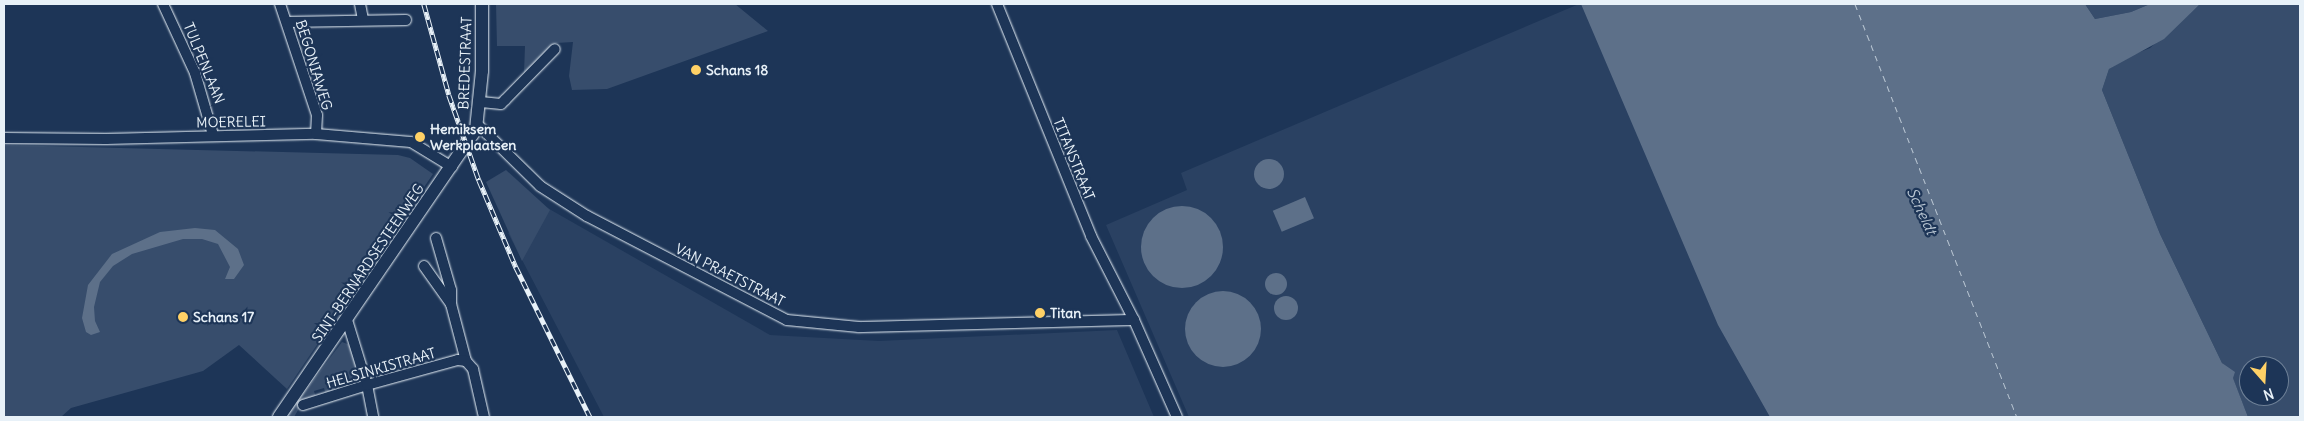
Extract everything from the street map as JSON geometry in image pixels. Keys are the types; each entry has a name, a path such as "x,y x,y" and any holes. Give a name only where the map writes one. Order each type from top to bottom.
{"main road":[{"name":"BREDESTRAAT","path":"477,124 480,102 482,4"},
{"name":"SINT-BERNARDSESTEENWEG","path":"280,417 452,167 477,124"}],"street":[{"name":"TULPENLAAN","path":"162,4 195,74 213,135"},
{"name":"BEGONIAWEG","path":"280,4 317,115 316,134"},
{"path":"360,4 363,20"},
{"name":"TITANSTRAAT","path":"997,4 1091,236 1134,320 1177,417"},
{"path":"287,22 406,20"},
{"path":"480,102 501,104 555,49"},
{"name":"VAN PRAETSTRAAT","path":"477,124 540,186 587,216 787,320 859,327 1134,320"},
{"name":"MOERELEI","path":"4,138 106,139 316,134 411,142 452,167"},
{"path":"436,238 451,290 451,304 466,361 473,369 484,417"},
{"path":"424,266 451,304"},
{"path":"347,320 367,385 373,417"},
{"name":"HELSINKISTRAAT","path":"303,405 458,360 466,361"}],"shaded area":[{"path":"496,4 735,4 768,31 607,89 572,90 569,76 573,42 556,43 524,73 525,46 497,46"},
{"path":"1579,4 1593,4 1791,417 1189,417 1106,225 1187,190 1181,173"},
{"path":"2085,4 2150,4 2131,12 2095,19"},
{"path":"2200,4 2300,4 2300,417 2248,417 2244,406 2289,406 2289,356 2239,356 2239,394 2230,371 2222,363 2160,234 2102,90 2109,69 2125,58 2150,48"},
{"path":"4,145 398,155 410,158 433,174 287,389 239,345 203,371 71,408 61,417 4,417"},
{"path":"506,170 550,210 522,261 486,182"},
{"path":"544,206 770,335 879,341 1117,330 1154,417 604,417 508,233"},
{"path":"342,342 350,345 360,378 347,390 344,383 332,386 334,393 326,395 324,388 314,391 316,398 301,405 294,417 286,417"}],"water":[{"name":"Scheldt","path":"1581,4 2085,4 2095,19 2131,12 2150,4 2200,4 2164,39 2109,69 2102,90 2160,234 2222,363 2235,372 2233,378 2239,394 2239,406 2244,406 2248,417 1770,417 1718,325"},
{"path":"1269,159 1279,164 1284,174 1279,184 1269,189 1259,184 1254,174 1259,164"},
{"path":"1305,197 1314,218 1282,232 1273,211"},
{"path":"1182,206 1198,209 1211,218 1220,231 1223,247 1220,263 1211,276 1198,285 1182,288 1166,285 1153,276 1144,263 1141,247 1144,231 1153,218 1166,209"},
{"path":"195,228 215,230 238,249 244,265 234,279 225,279 230,267 218,244 202,239 183,239 132,254 113,266 100,282 94,307 95,321 100,332 91,335 86,332 82,318 88,285 112,254 160,232"},
{"path":"1272,273 1280,273 1287,280 1287,288 1280,295 1272,295 1265,288 1265,280"},
{"path":"1223,291 1237,294 1250,302 1258,315 1261,329 1258,343 1250,356 1237,364 1223,367 1209,364 1196,356 1188,343 1185,329 1188,315 1196,302 1209,294"},
{"path":"1286,296 1294,300 1298,308 1294,316 1286,320 1278,316 1274,308 1278,300"}],"ferry route":[{"path":"1855,4 2017,417"}],"railway":[{"path":"424,4 449,95 479,180 516,267 590,417"}],"place":[{"name":"Schans 18","path":"696,70"},
{"name":"Hemiksem Werkplaatsen","path":"420,137"},
{"name":"Titan","path":"1040,313"},
{"name":"Schans 17","path":"183,317"}]}
